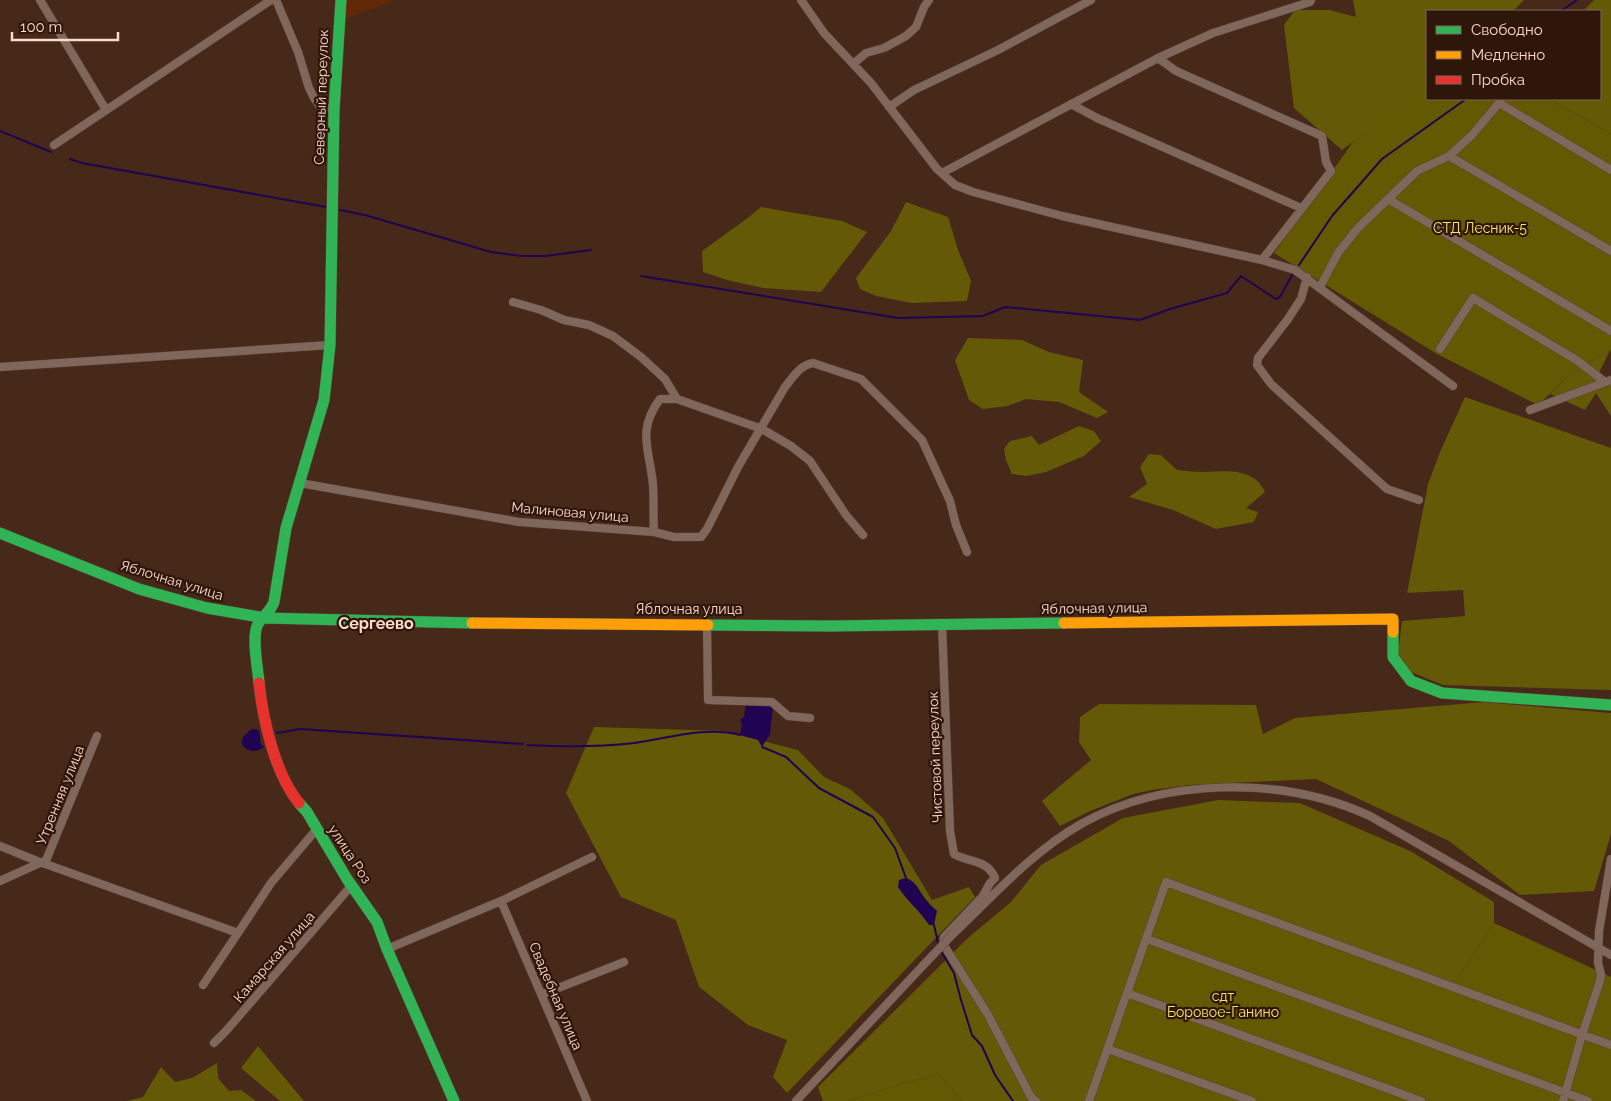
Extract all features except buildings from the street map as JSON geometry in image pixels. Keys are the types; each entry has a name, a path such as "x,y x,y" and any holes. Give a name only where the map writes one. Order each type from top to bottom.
{"street":[{"path":"40,0 106,110"},
{"path":"54,145 271,0"},
{"path":"276,0 298,52 314,98 319,105 334,110"},
{"name":"Северный переулок","path":"330,345 334,110 341,0"},
{"path":"801,0 824,33 871,83 937,168 955,185 1062,216 1288,267 1307,277 1454,386"},
{"path":"853,64 866,53 884,48 906,36 916,27 929,0"},
{"path":"889,107 914,90 998,50 1091,0"},
{"path":"942,172 1158,58 1213,33 1310,2 1311,0"},
{"path":"1158,58 1176,71 1322,136 1326,162 1331,171 1262,260"},
{"path":"1320,287 1338,253 1356,229 1417,171 1449,156 1472,135 1499,103 1611,170"},
{"path":"1071,104 1097,118 1301,208"},
{"path":"1449,156 1611,251"},
{"path":"1388,199 1611,331"},
{"path":"1307,277 1301,299 1288,320 1258,358 1257,365 1271,384 1387,489 1419,500"},
{"path":"1440,349 1473,298 1608,381"},
{"path":"513,302 541,310 564,320 589,325 613,336 641,357 665,379 677,399"},
{"path":"0,367 330,345"},
{"name":"улица Роз","path":"330,345 324,400 286,528 274,602 272,608 258,625 256,634 256,653 262,708 280,771 292,794 307,812 351,886 377,922 454,1101"},
{"path":"762,429 785,387 806,364 813,363 860,379 922,440 950,501 956,524 967,552"},
{"path":"1530,410 1608,381"},
{"path":"654,532 653,484 645,439 652,410 660,399 677,399 762,429 791,446 810,462 846,515 863,535"},
{"name":"Малиновая улица","path":"300,484 519,522 654,532 674,537 700,537 707,529 738,467 762,429"},
{"name":"Яблочная улица","path":"0,533 140,589 207,608 265,618 532,624 831,626 1393,619 1393,657 1411,681 1442,692 1611,705"},
{"path":"707,624 708,700 772,702 788,716 810,718"},
{"name":"Чистовой переулок","path":"942,624 952,846 954,854 960,858 986,866 992,871 994,878 983,896 944,937 943,944 987,1013 1031,1096 1036,1101"},
{"name":"Утренняя улица","path":"44,863 98,736"},
{"path":"796,1101 954,933 1032,858 1069,832 1094,818 1125,804 1160,795 1216,788 1250,788 1297,793 1327,800 1356,810 1387,825 1611,955"},
{"path":"203,985 271,883 316,830"},
{"path":"0,846 238,934"},
{"path":"387,949 501,900 592,857"},
{"path":"1564,1097 1600,982 1599,948 1601,917 1611,859"},
{"path":"0,881 44,863"},
{"path":"1090,1101 1166,882 1611,1045"},
{"name":"Камарская улица","path":"214,1043 351,886"},
{"name":"Свадебная улица","path":"501,900 587,1101"},
{"path":"1147,939 1564,1097 1588,1101"},
{"path":"542,994 624,962"},
{"path":"1126,993 1421,1101"},
{"path":"1108,1049 1252,1101"}],"shaded area":[{"path":"346,0 395,0 344,19"},
{"path":"1353,0 1524,0 1514,10 1426,10 1426,89 1342,150 1294,108 1284,25 1295,10 1330,10 1356,17"},
{"path":"1594,0 1611,0 1611,134 1552,100 1601,100 1601,10 1584,10"},
{"path":"906,202 948,217 958,250 971,281 967,301 912,303 876,296 860,289 856,278 891,231"},
{"path":"761,207 842,221 867,232 821,292 763,288 727,280 703,272 702,251"},
{"path":"968,338 1022,340 1049,352 1083,360 1079,392 1108,412 1097,418 1059,402 1026,399 1008,406 983,409 969,400 955,360"},
{"path":"1610,350 1598,375 1611,379 1611,416 1596,393 1585,410 1550,394 1573,372"},
{"path":"1465,397 1611,448 1611,690 1443,685 1411,672 1398,654 1402,621 1465,616 1463,590 1407,593 1428,484"},
{"path":"1079,426 1094,431 1101,441 1084,456 1046,472 1027,476 1012,474 1004,449 1010,441 1032,436 1039,445"},
{"path":"1149,454 1161,455 1177,470 1240,473 1254,479 1265,492 1246,508 1258,512 1254,522 1216,529 1173,510 1129,497 1147,484 1140,467"},
{"path":"1483,702 1611,713 1611,834 1594,891 1520,895 1449,841 1316,779 1190,785 1152,790 1133,794 1090,811 1060,826 1042,801 1091,760 1079,742 1080,717 1099,704 1256,705 1263,734 1295,718"},
{"path":"746,704 773,706 770,734 762,747 758,740 740,735 742,724 740,720 744,717"},
{"path":"594,727 725,731 798,750 824,777 850,789 883,818 932,900 969,887 975,897 787,1093 773,1077 787,1040 748,1025 699,987 676,920 621,897 566,793"},
{"path":"252,729 259,731 261,744 264,747 256,751 242,745 243,737"},
{"path":"1218,800 1300,803 1410,851 1494,902 1494,923 1450,989 1167,879 1086,1101 963,1101 938,1073 847,1101 823,1101 818,1087 969,937 1011,902 1041,865 1123,818"},
{"path":"906,878 913,882 925,899 937,911 934,925 929,925 898,887 899,880"},
{"path":"258,1046 304,1101 280,1101 241,1068"},
{"path":"217,1063 218,1078 229,1091 241,1090 256,1101 127,1101 143,1097 161,1067 175,1082 192,1078"}],"green space":[{"name":"СТД Лесник-5","path":"1426,87 1426,100 1552,100 1611,134 1611,350 1573,372 1538,405 1437,354 1274,253 1353,142"},
{"name":"сдт Боровое-Ганино","path":"1166,879 1450,989 1494,923 1611,977 1611,1101 1086,1101"},
{"path":"938,1073 963,1101 847,1101"}],"waterway":[{"path":"1562,10 1577,0"},
{"path":"1299,265 1332,216 1382,159 1465,100"},
{"path":"0,131 51,152"},
{"path":"70,159 82,163 326,207"},
{"path":"340,210 365,215 491,252 521,256 545,256 591,250"},
{"path":"641,276 898,318 983,316 1005,307 1140,320 1170,309 1227,293 1241,276 1276,299 1280,297 1292,275"},
{"path":"277,733 300,729 523,744"},
{"path":"527,745 581,746 621,744 701,732 740,735"},
{"path":"762,747 786,757 819,788 873,817 895,848 906,878"},
{"path":"934,925 939,947"},
{"path":"941,951 954,973 972,1035 982,1046 995,1075 1013,1101"}],"traffic: fast":[{"path":"259,683 255,644 256,629 274,602 286,528 324,400 330,345 334,110 341,0"},
{"path":"0,533 139,589 207,608 265,618 472,623"},
{"path":"708,625 831,626 1064,623"},
{"path":"1393,632 1393,657 1411,681 1442,693 1611,705"},
{"path":"299,803 307,812 347,879 377,922 454,1101"}],"traffic: slow":[{"path":"1064,623 1393,619 1393,632"},
{"path":"472,623 708,625"}],"traffic: jam":[{"path":"259,683 267,730 277,762 283,777 299,803"}],"district":[{"name":"Сергеево","path":"376,623"}]}
